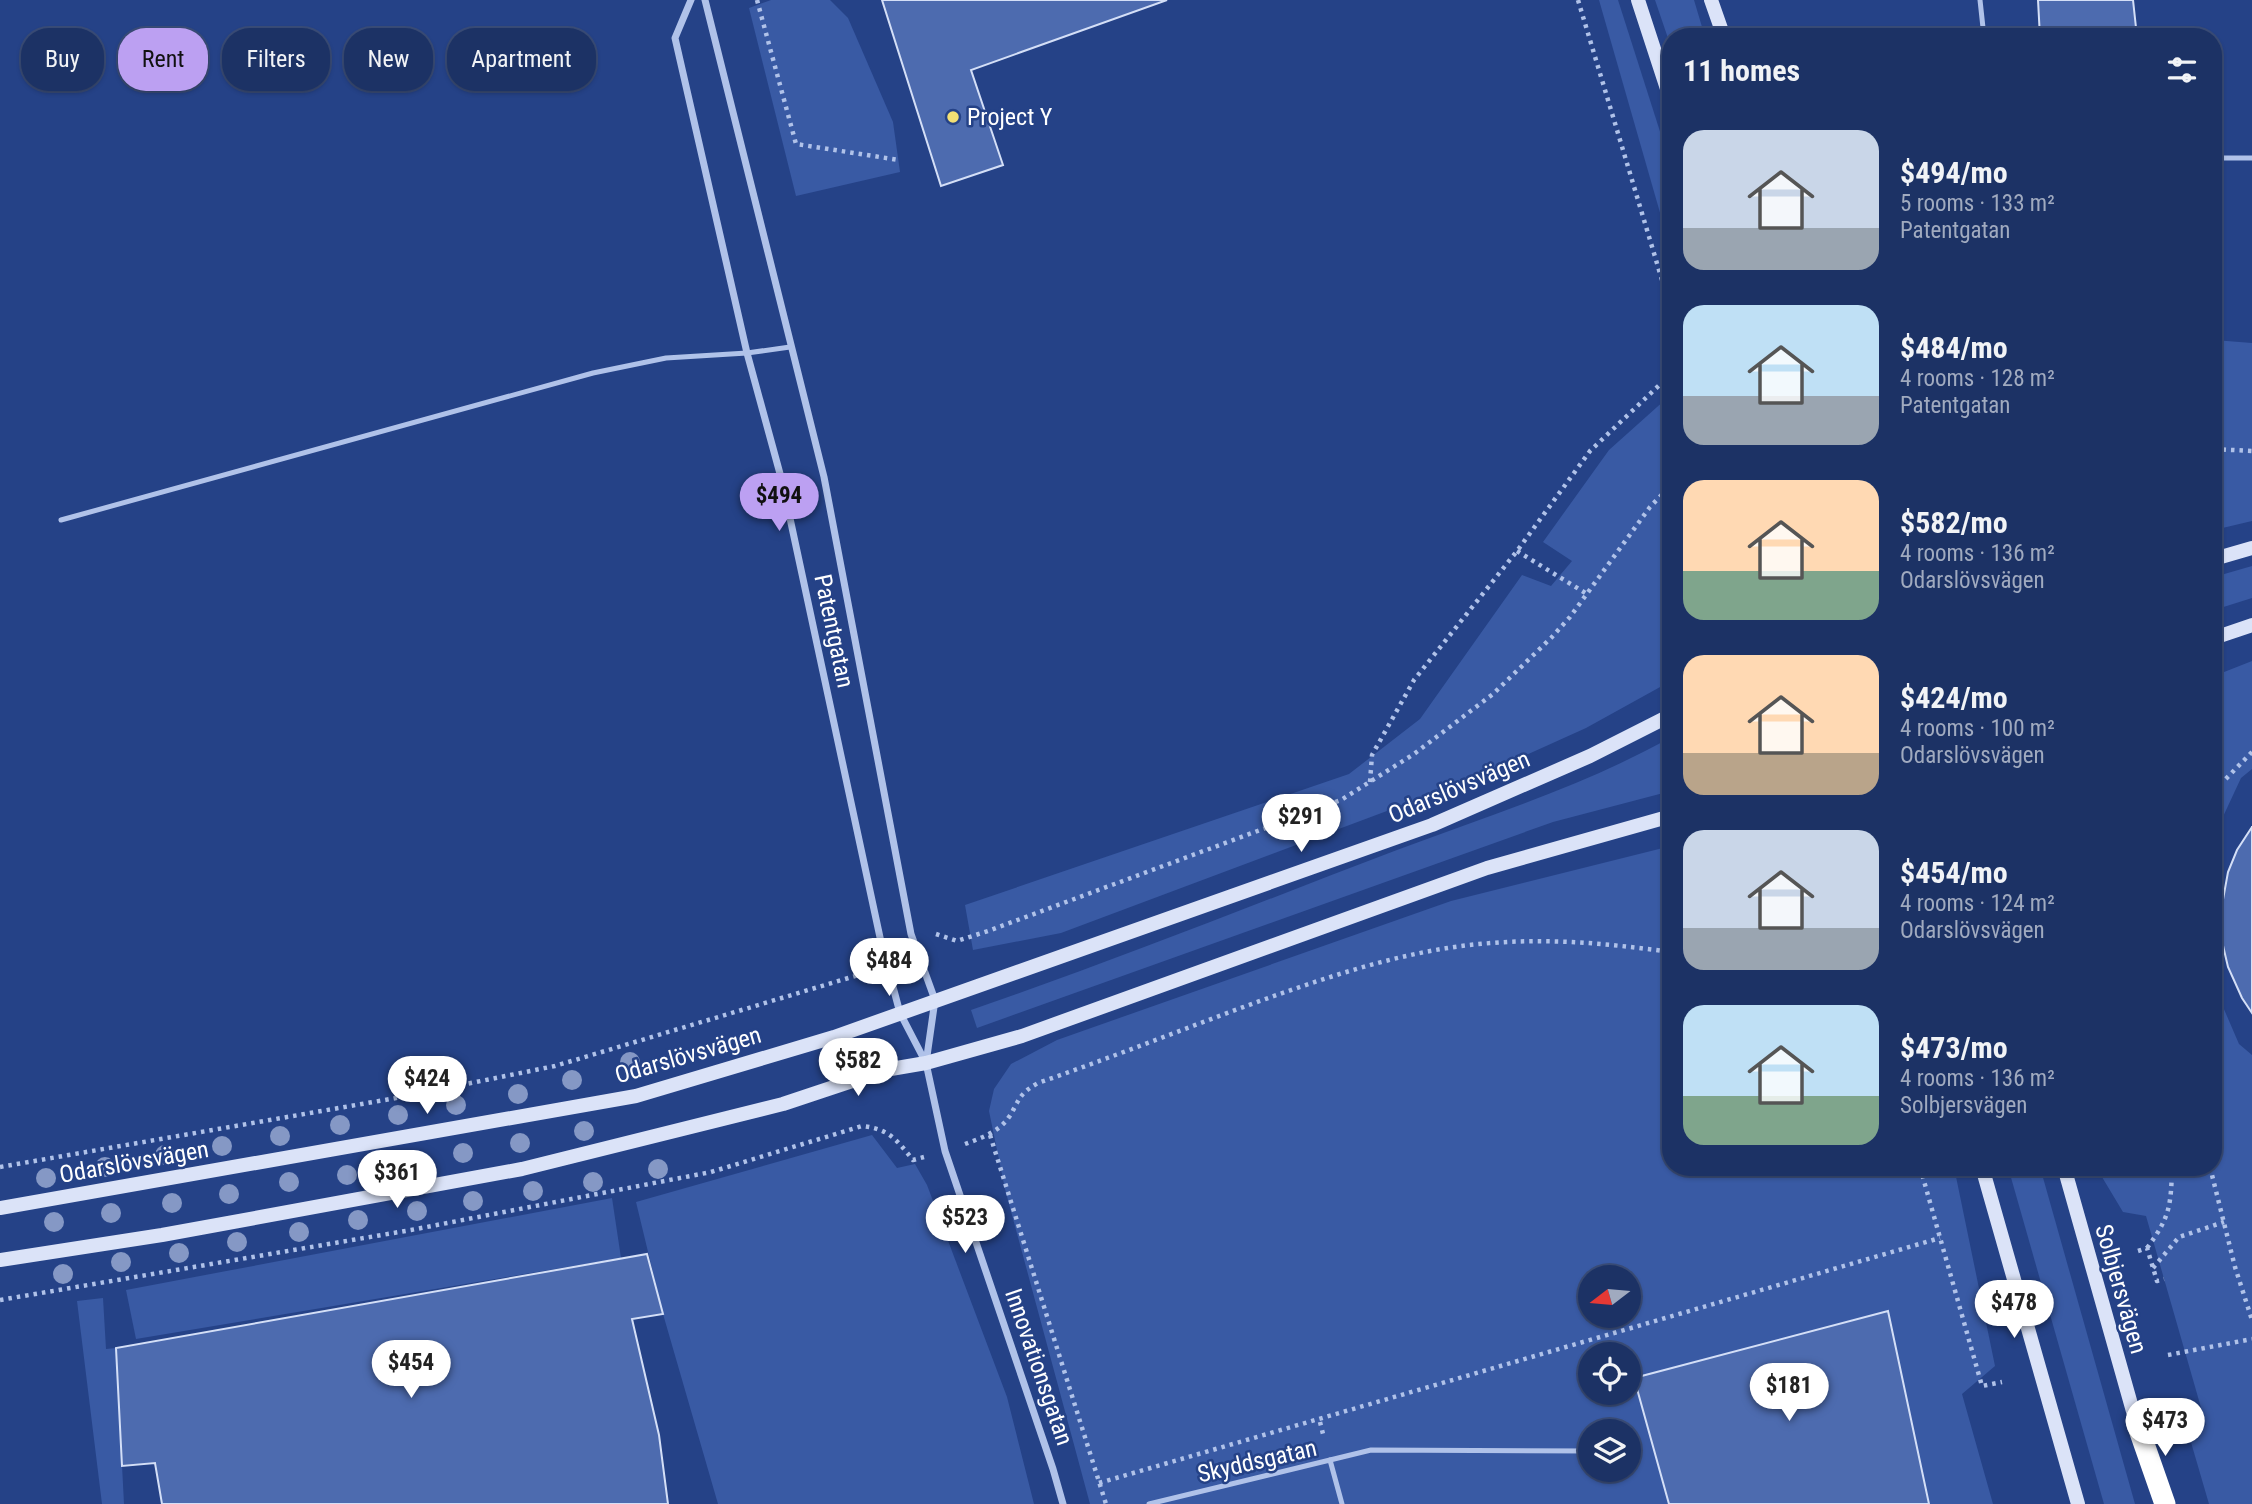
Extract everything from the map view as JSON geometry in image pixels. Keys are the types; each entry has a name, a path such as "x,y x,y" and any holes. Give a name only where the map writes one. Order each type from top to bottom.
{"highway":[{"path":"2136,1422 2163,1504"}],"main road":[{"path":"1638,0 1662,73"},
{"path":"1712,0 1721,28"},
{"path":"2222,557 2252,548"},
{"path":"2222,635 2252,625"},
{"name":"Odarslövsvägen","path":"0,1208 636,1096 834,1037 1432,825 1590,756 1662,720"},
{"path":"0,1260 162,1235 522,1170 783,1104 885,1070 926,1063 1022,1036 1487,868 1662,819"},
{"path":"1985,1176 2078,1504"},
{"name":"Solbjersvägen","path":"2067,1176 2136,1422"}],"street":[{"name":"Patentgatan","path":"691,0 675,38 747,353 782,481 881,942 900,1013 926,1063"},
{"name":"Patentgatan","path":"705,0 824,477 911,934 935,1000"},
{"name":"Innovationsgatan","path":"935,1000 926,1063 945,1151 1063,1504"}],"lane":[{"path":"1980,0 1983,28"},
{"path":"2222,158 2252,158"},
{"path":"61,520 593,373 666,358 747,353 790,346"},
{"path":"1330,1460 1371,1450 1578,1451"},
{"name":"Skyddsgatan","path":"1149,1504 1330,1460 1342,1504"}],"path":[{"path":"757,0 796,144 899,160"},
{"path":"1578,0 1662,280"},
{"path":"1370,782 1373,755 1414,680 1517,551 1590,451 1662,383"},
{"path":"2222,449 2252,451"},
{"path":"911,934 929,931 957,941 1341,800 1414,754 1493,694 1551,638 1587,594 1636,525 1662,495"},
{"path":"1517,551 1587,594"},
{"path":"2222,783 2252,752"},
{"path":"0,1167 402,1097 555,1066 855,976 869,947 881,942"},
{"path":"0,1300 411,1230 710,1172 862,1126 881,1128 902,1146 913,1160 990,1135 1008,1118 1015,1102 1025,1090 1038,1083 1205,1021 1375,963 1490,943 1578,942 1662,951"},
{"path":"990,1135 1106,1504"},
{"path":"1923,1176 1982,1386 2002,1382"},
{"path":"2138,1251 2147,1248 2164,1226 2169,1212 2171,1176"},
{"path":"2212,1176 2252,1320"},
{"path":"2153,1268 2179,1237 2224,1222"},
{"path":"1099,1483 1940,1238"},
{"path":"2147,1248 2157,1281 2164,1279"},
{"path":"2168,1355 2252,1339"}],"shaded area":[{"path":"771,0 830,0 848,18 893,122 900,172 796,196 749,8"},
{"path":"1599,0 1618,0 1662,138 1662,220"},
{"path":"1655,0 1694,0 1702,28 1665,28"},
{"path":"2222,341 2252,343 2252,521 2222,528"},
{"path":"1662,403 1662,686 1586,728 1475,778 1061,933 973,950 965,905 1349,774 1420,719 1522,575 1551,586 1572,561 1543,542 1609,450"},
{"path":"2252,566 2252,598 2222,607 2222,575"},
{"path":"2252,661 2252,769 2241,778 2222,819 2222,673"},
{"path":"1662,742 1662,793 1553,822 977,1028 971,1010 1536,799"},
{"path":"1662,848 1662,1176 1956,1176 1995,1366 1962,1394 1993,1504 1090,1504 1005,1189 989,1111 994,1089 1011,1064 1057,1040 1451,901"},
{"path":"2222,1005 2239,1044 2252,1055 2252,1504 2209,1504 2188,1432 2206,1425 2146,1216 2123,1212 2101,1176 2222,1176"},
{"path":"872,1135 897,1168 915,1164 927,1185 1007,1397 1034,1504 718,1504 663,1314 636,1202"},
{"path":"2011,1176 2043,1176 2135,1504 2104,1504"},
{"path":"612,1198 621,1258 136,1339 126,1290"},
{"path":"103,1298 106,1349 116,1348 124,1504 102,1504 77,1301"}],"building":[{"name":"Project Y","path":"882,0 1167,0 971,70 1003,165 941,186"},
{"path":"2038,0 2133,0 2136,28 2040,28"},
{"path":"2252,827 2252,1013 2228,967 2222,941 2222,905 2228,872 2237,850"},
{"path":"647,1254 663,1314 632,1319 659,1435 668,1504 162,1504 155,1463 122,1466 116,1348"},
{"path":"1888,1311 1929,1504 1669,1504 1641,1403 1641,1376"}],"place":[{"name":"Project Y","path":"953,117"}]}
